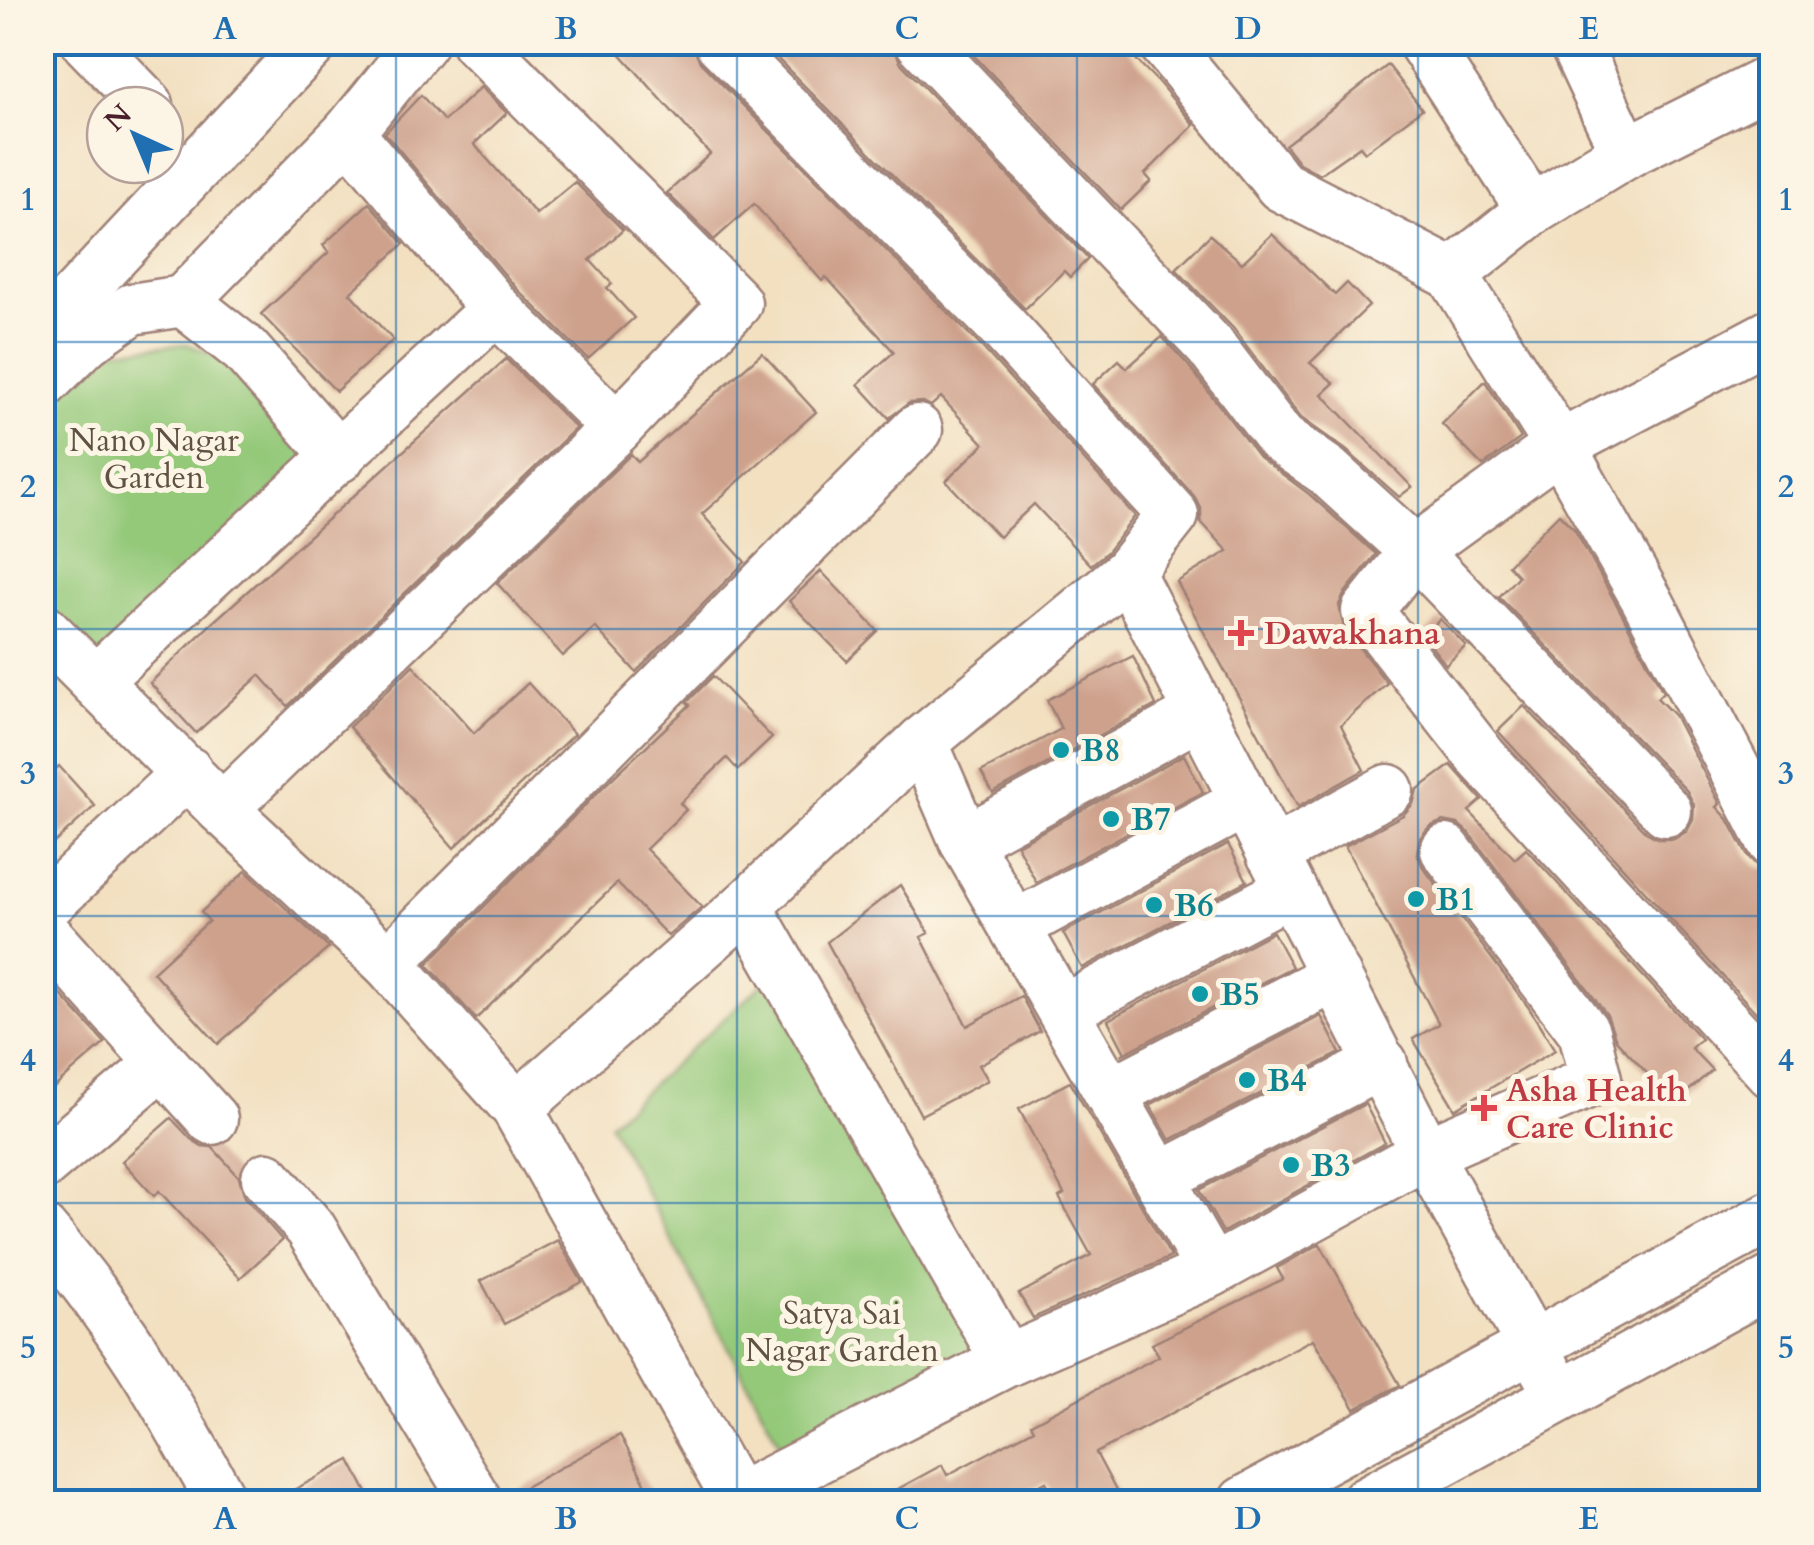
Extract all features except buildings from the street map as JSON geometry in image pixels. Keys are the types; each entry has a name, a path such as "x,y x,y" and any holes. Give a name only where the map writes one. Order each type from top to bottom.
{"street":[{"path":"87,42 129,85"},
{"path":"42,384 62,318 313,42"},
{"path":"62,318 183,301 348,133 422,42"},
{"path":"222,809 617,428 736,303 477,42"},
{"path":"518,1108 746,906 922,742 1128,572 1174,515 1001,324 720,42"},
{"path":"921,42 1210,346 1280,438 1327,471 1415,551 1666,811"},
{"path":"1164,42 1282,186 1452,274 1560,446 1647,600 1772,841"},
{"path":"1423,42 1532,210"},
{"path":"1574,42 1626,153"},
{"path":"1452,274 1532,210 1626,153 1772,80"},
{"path":"348,133 496,308 617,428"},
{"path":"185,143 202,161"},
{"path":"183,301 245,350 339,457"},
{"path":"95,681 496,308"},
{"path":"1772,334 1560,446 1415,551 1367,611 1483,760 1772,1073"},
{"path":"388,963 916,430"},
{"path":"1128,572 1426,1152 1560,1396"},
{"path":"42,628 222,809 388,963 518,1108 735,1501 1007,1361 1212,1271 1426,1152 1596,1079 1584,1032 1446,850"},
{"path":"965,840 1199,714"},
{"path":"922,742 965,840 1212,1271"},
{"path":"42,909 188,772"},
{"path":"1064,1010 1282,872 1388,790"},
{"path":"1015,926 1245,802"},
{"path":"746,906 1007,1361"},
{"path":"42,930 212,1119"},
{"path":"1111,1092 1336,976"},
{"path":"1160,1178 1382,1063"},
{"path":"42,1165 161,1064"},
{"path":"267,1178 310,1229 477,1502"},
{"path":"1244,1502 1772,1216"},
{"path":"42,1230 89,1284 158,1385 222,1502"},
{"path":"1366,1502 1560,1396 1766,1296 1727,1239"}],"green space":[{"name":"Nano Nagar Garden","path":"187,344 220,357 314,462 96,667 43,613 42,405 103,351"},
{"name":"Satya Sai Nagar Garden","path":"768,979 994,1381 801,1484 609,1123"}],"place":[{"name":"Dawakhana","path":"1241,633"},
{"name":"B8","path":"1061,750"},
{"name":"B7","path":"1111,819"},
{"name":"B1","path":"1416,899"},
{"name":"B6","path":"1154,905"},
{"name":"B5","path":"1200,994"},
{"name":"B4","path":"1247,1080"},
{"name":"Asha Health Care Clinic","path":"1484,1108"},
{"name":"B3","path":"1291,1165"}]}
